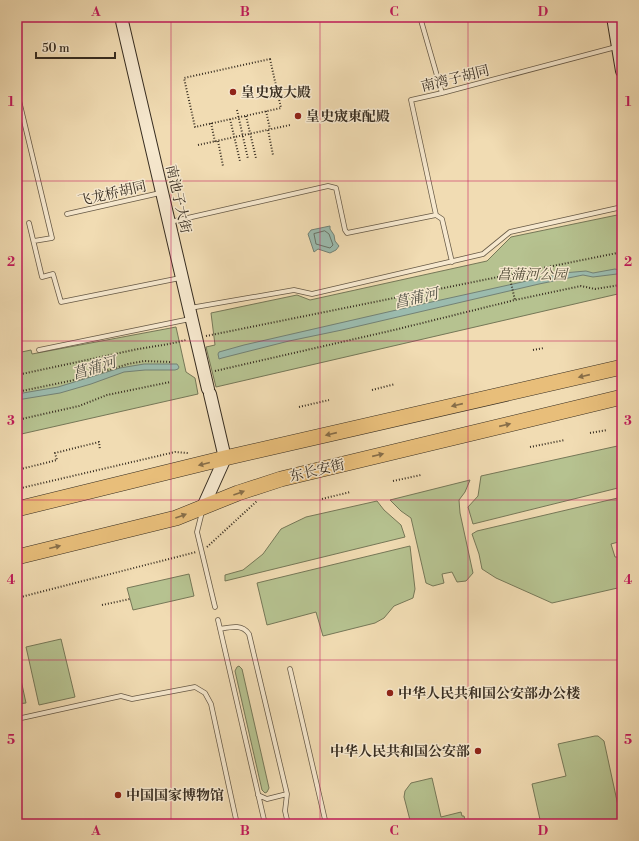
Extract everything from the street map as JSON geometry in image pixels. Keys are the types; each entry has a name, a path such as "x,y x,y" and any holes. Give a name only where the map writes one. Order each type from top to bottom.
{"highway":[{"path":"17,509 225,458 622,367"},
{"name":"东长安街","path":"17,557 176,518 238,493 281,479 622,397"}],"street":[{"name":"南池子大街","path":"121,17 225,458"},
{"path":"613,17 622,71"},
{"path":"203,507 225,458"}],"lane":[{"path":"420,17 442,93"},
{"name":"南湾子胡同","path":"436,215 411,100 618,47"},
{"path":"17,92 52,238 34,241"},
{"path":"169,222 328,186 336,188 344,230 347,233 436,215 442,219 452,262"},
{"name":"飞龙桥胡同","path":"67,214 162,192"},
{"path":"39,350 191,313 294,290 312,294 452,262 483,254 510,232 622,207"},
{"path":"29,223 42,277 53,274 61,302 182,278"},
{"path":"203,507 197,532 215,607"},
{"path":"218,620 265,824"},
{"path":"220,629 237,627 244,629 249,634 287,794 285,811 288,824"},
{"path":"290,669 326,824"},
{"path":"17,719 121,696 132,699 195,687 205,692 211,704 237,824"},
{"path":"258,795 267,799 287,794"}],"path":[{"path":"270,58 281,108 239,117 195,127 184,78 270,58"},
{"path":"237,110 248,159"},
{"path":"266,111 273,155"},
{"path":"246,116 256,158"},
{"path":"230,119 240,161"},
{"path":"211,123 223,166"},
{"path":"198,146 290,125"},
{"path":"17,375 138,349 169,344 196,337 622,252"},
{"path":"509,275 515,300"},
{"path":"205,373 394,330 515,300 581,286 595,288 620,285 622,282"},
{"path":"533,350 544,348"},
{"path":"17,392 79,380 128,364 144,361 171,362"},
{"path":"17,420 79,406 107,395 170,382"},
{"path":"372,390 395,384"},
{"path":"299,407 329,400"},
{"path":"590,433 607,430"},
{"path":"530,447 565,440"},
{"path":"17,470 56,460 55,453 99,442 100,450"},
{"path":"17,489 175,452 189,454"},
{"path":"393,481 421,475"},
{"path":"322,499 350,492"},
{"path":"17,598 202,551 258,499"},
{"path":"102,606 130,599"}],"green space":[{"name":"菖蒲河公园","path":"622,214 622,293 216,387 206,347 215,345 211,313 297,295 310,300 487,261 511,237"},
{"path":"176,327 186,372 195,378 198,394 17,435 17,353 31,350 32,354"},
{"path":"622,445 622,487 473,524 468,507 478,496 481,476"},
{"path":"470,480 465,492 459,500 460,513 473,573 466,581 457,582 452,572 442,574 444,583 433,586 426,583 411,518 390,500"},
{"path":"622,497 622,541 611,544 615,557 622,557 622,587 552,603 496,578 482,569 479,554 472,534 477,531"},
{"path":"377,501 384,510 401,525 405,537 225,581 225,575 243,570 263,554 281,529 306,517"},
{"path":"410,546 415,589 413,598 394,606 384,618 375,623 323,636 316,612 267,625 257,583"},
{"path":"189,574 194,596 133,610 127,588"},
{"path":"61,639 75,697 39,705 26,647"},
{"path":"239,666 242,669 269,788 265,793 262,790 235,671"},
{"path":"21,680 26,703 17,704 17,681"},
{"path":"598,736 604,741 622,824 541,824 532,784 566,776 558,744"},
{"path":"432,778 441,817 461,812 462,816 464,816 466,824 411,824 404,797 405,791 411,783"}],"water":[{"path":"330,226 335,241 339,246 336,250 330,253 318,249 314,252 308,234 311,230"},
{"path":"615,269 619,270 617,274 593,277 583,275 539,284 289,341 219,359 219,352 244,345 427,303 563,273 586,271 593,273"},
{"path":"144,364 177,364 179,367 175,370 124,372 60,393 17,400 17,394 58,387 120,368"}],"place":[{"name":"皇史宬大殿","path":"233,92"},
{"name":"皇史宬東配殿","path":"298,116"},
{"name":"中华人民共和国公安部办公楼","path":"390,693"},
{"name":"中华人民共和国公安部","path":"478,751"},
{"name":"中国国家博物馆","path":"118,795"}],"water label":[{"name":"菖蒲河","path":"416,298"},
{"name":"菖蒲河","path":"94,368"}]}
